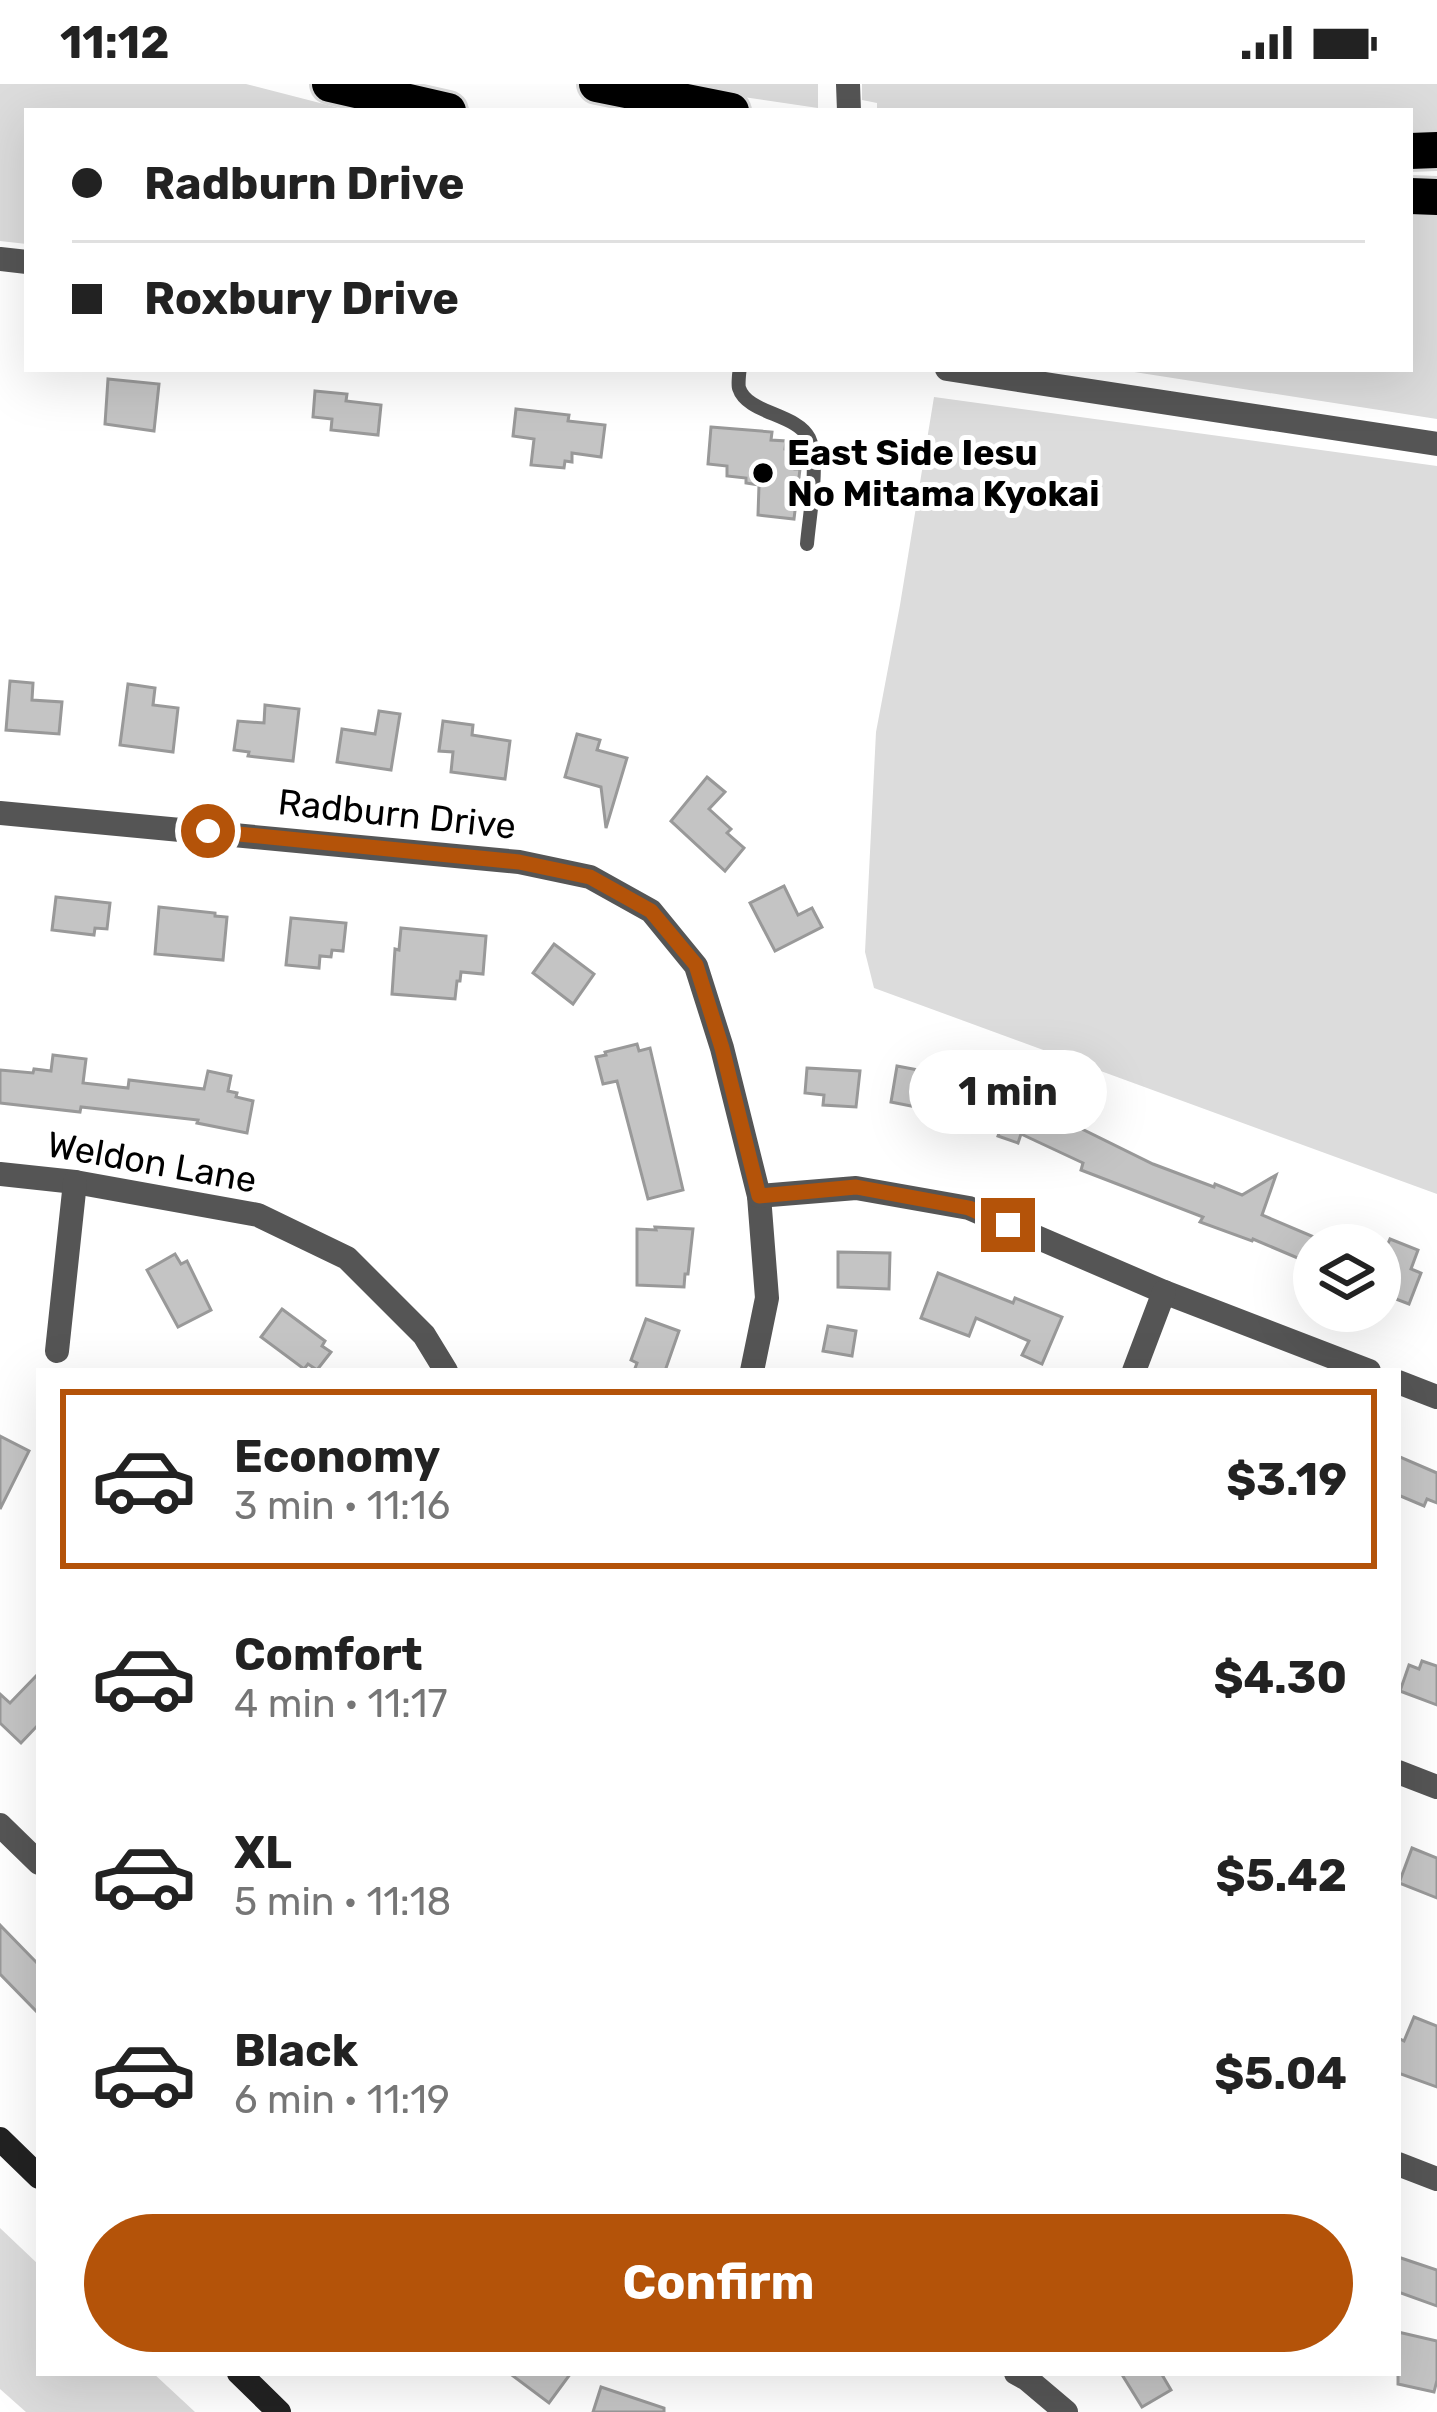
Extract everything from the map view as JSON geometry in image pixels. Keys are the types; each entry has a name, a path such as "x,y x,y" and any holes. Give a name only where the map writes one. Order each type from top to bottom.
{"highway":[{"path":"330,84 435,108"},
{"path":"597,84 716,108"}],"main road":[{"path":"0,2139 36,2173"},
{"path":"242,2376 279,2412"}],"street":[{"path":"967,372 1437,444"},
{"name":"Radburn Drive","path":"0,813 497,859 590,877 651,911 696,965 759,1196 767,1298 753,1368"},
{"name":"Weldon Lane","path":"0,1174 75,1181 258,1215 347,1258 424,1335 444,1368"},
{"path":"57,1351 75,1181"},
{"path":"759,1196 856,1187 969,1208 1164,1292 1361,1368"},
{"path":"1134,1368 1164,1292"},
{"path":"1401,1383 1437,1397"},
{"path":"1401,1773 1437,1787"},
{"path":"0,1825 36,1858"},
{"path":"1401,2165 1437,2179"},
{"path":"1022,2376 1066,2412"}],"lane":[{"path":"740,372 738,387 747,401 800,427 810,440 813,464 807,544"}],"shaded area":[{"path":"0,84 246,84 339,108 24,108 24,244 0,241"},
{"path":"660,84 818,84 818,108 681,88"},
{"path":"862,84 1437,84 1437,134 1413,134 1413,108 877,108 877,103 862,100"},
{"path":"1413,211 1437,211 1437,419 1134,372 1413,372"},
{"path":"934,397 1437,466 1437,1194 874,988 865,952 876,732"},
{"path":"0,2228 36,2262 36,2376 156,2376 195,2412 26,2412 0,2389"}],"building":[{"path":"108,379 159,384 154,431 105,424"},
{"path":"315,391 347,394 346,401 381,405 378,435 331,430 332,419 313,417"},
{"path":"516,409 605,425 601,457 572,453 572,462 565,461 564,468 531,465 534,439 513,436"},
{"name":"East Side Iesu No Mitama Kyokai","path":"711,427 772,432 771,440 786,441 785,449 795,451 795,469 800,469 794,519 758,515 759,485 727,476 727,466 708,464"},
{"path":"10,681 33,683 32,700 62,702 59,734 6,730"},
{"path":"128,684 155,688 153,705 178,708 173,752 120,745"},
{"path":"265,705 299,709 293,761 234,750 238,721 264,723"},
{"path":"379,711 400,714 391,770 337,762 342,729 375,734"},
{"path":"443,721 473,725 472,735 510,741 505,779 451,772 453,752 439,751"},
{"path":"577,734 600,740 597,750 627,758 606,828 601,787 565,777"},
{"path":"707,777 725,792 709,809 744,848 725,871 671,821"},
{"path":"784,886 798,915 812,908 822,927 775,951 750,903"},
{"path":"56,897 110,903 107,929 95,928 94,935 52,930"},
{"path":"159,907 227,917 223,960 155,954"},
{"path":"291,918 346,923 343,951 320,956 319,968 286,965"},
{"path":"401,928 486,936 483,974 461,972 455,999 392,994"},
{"path":"554,944 594,974 573,1004 533,973"},
{"path":"637,1044 639,1051 650,1048 683,1190 648,1199 617,1081 603,1084 596,1057"},
{"path":"53,1055 86,1059 83,1083 128,1088 129,1080 204,1089 208,1071 231,1076 228,1091 253,1101 247,1133 198,1120 0,1103 0,1070 51,1071"},
{"path":"897,1066 918,1070 916,1079 980,1091 983,1083 1011,1093 1014,1083 1037,1091 1035,1098 1083,1121 1080,1128 1214,1187 1242,1195 1276,1175 1262,1215 1293,1228 1293,1256 1081,1170 1083,1163 1021,1134 1018,1143 998,1136 1001,1128 946,1109 946,1113 891,1102"},
{"path":"807,1068 860,1071 856,1107 823,1105 824,1095 805,1093"},
{"path":"637,1229 693,1229 684,1287 637,1285"},
{"path":"1401,1243 1418,1250 1411,1269 1421,1273 1409,1304 1401,1301"},
{"path":"838,1252 890,1253 889,1289 838,1287"},
{"path":"175,1254 181,1264 187,1261 211,1310 178,1327 147,1270"},
{"path":"938,1273 1062,1317 1042,1364 1022,1355 1029,1341 976,1318 969,1336 921,1318"},
{"path":"282,1309 325,1341 322,1346 331,1352 319,1368 308,1364 303,1368 261,1337"},
{"path":"646,1319 679,1331 666,1368 635,1368 637,1363 631,1360"},
{"path":"828,1326 856,1331 852,1356 823,1351"},
{"path":"0,1436 29,1451 0,1509"},
{"path":"1401,1457 1437,1473 1437,1503 1427,1499 1424,1506 1401,1496"},
{"path":"1422,1661 1437,1666 1437,1705 1401,1691 1409,1665 1419,1669"},
{"path":"36,1676 36,1727 21,1743 0,1723 0,1694 10,1703"},
{"path":"1412,1848 1437,1858 1437,1898 1401,1884"},
{"path":"0,1925 36,1962 36,2011 0,1974"},
{"path":"1414,2017 1437,2026 1437,2087 1401,2074 1404,2041"},
{"path":"1401,2258 1437,2270 1437,2306 1401,2293"},
{"path":"1401,2333 1437,2341 1434,2392 1398,2384"},
{"path":"513,2376 569,2376 549,2403"},
{"path":"1123,2376 1163,2376 1171,2390 1142,2407"},
{"path":"601,2387 664,2408 664,2412 593,2412"}],"place":[{"name":"East Side Iesu No Mitama Kyokai","path":"763,473"}],"route":[{"path":"208,831 519,862 590,877 651,911 696,965 759,1196 856,1187 969,1208 1008,1225"}]}
